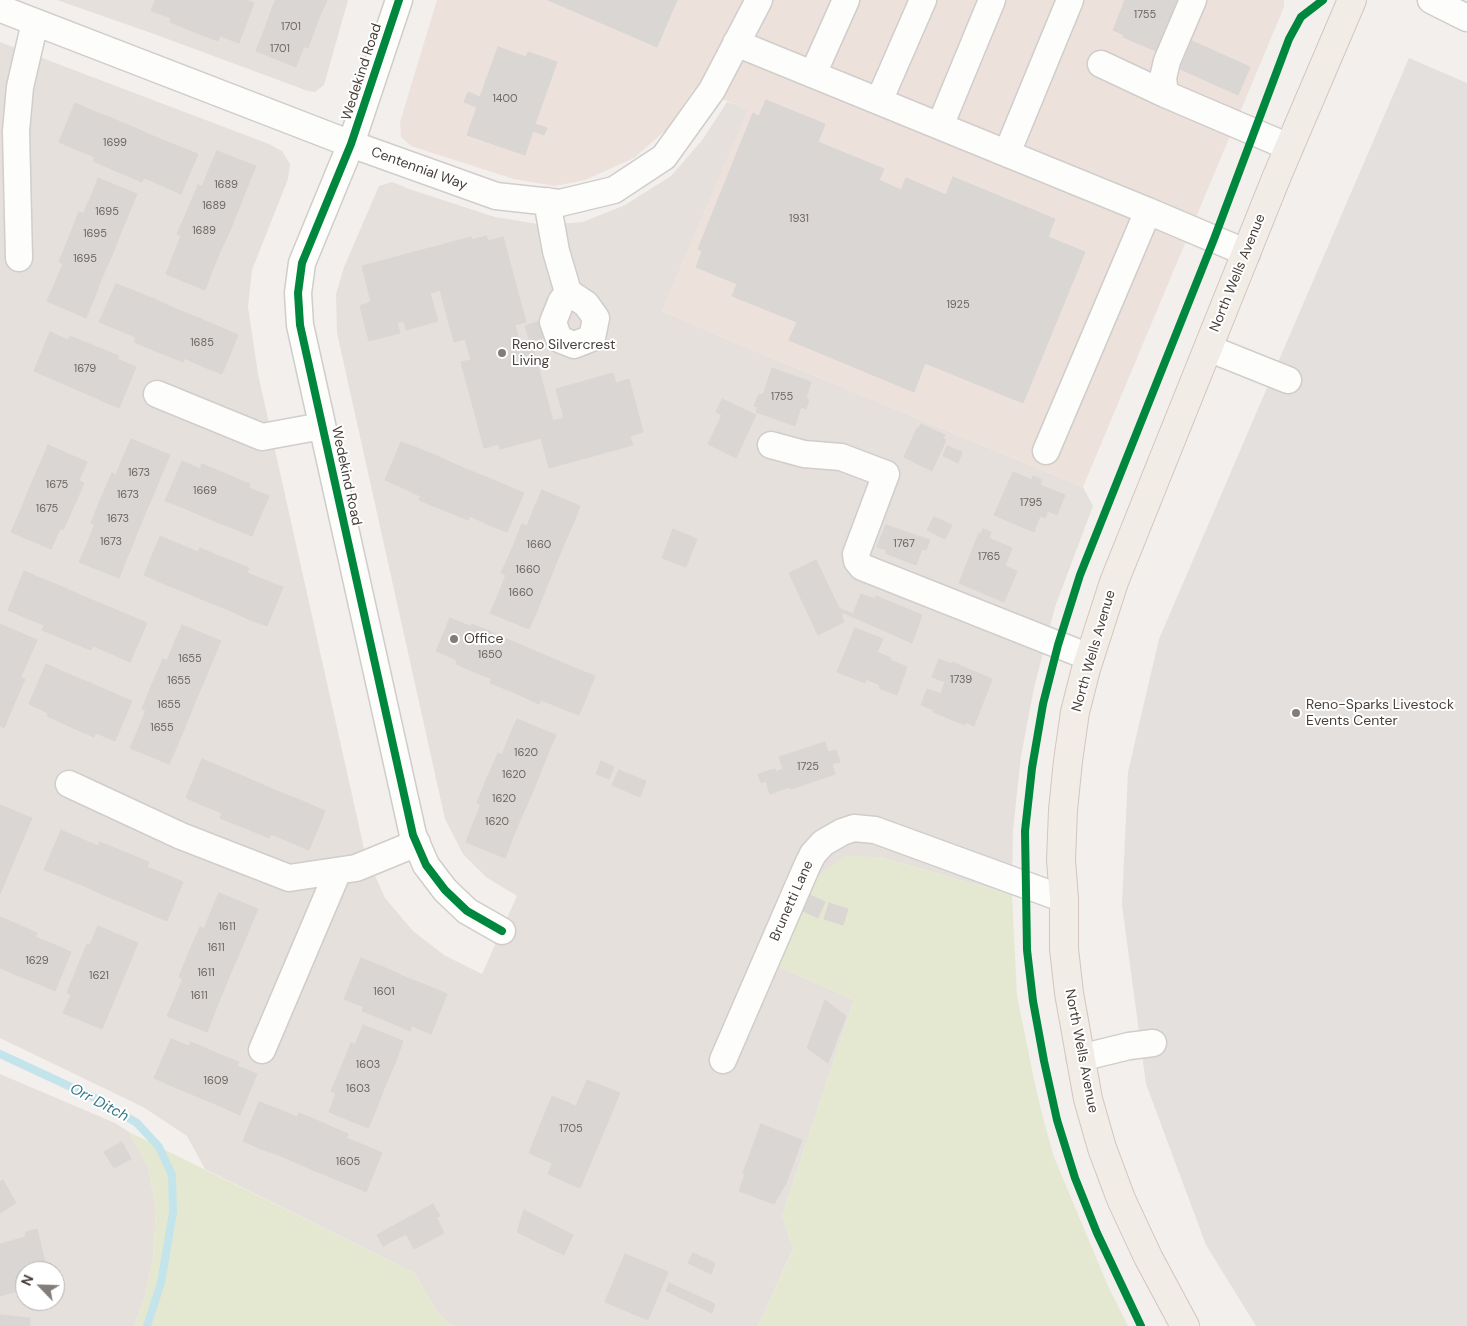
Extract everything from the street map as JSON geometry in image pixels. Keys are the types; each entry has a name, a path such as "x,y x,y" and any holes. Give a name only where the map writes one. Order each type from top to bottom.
{"main road":[{"name":"North Wells Avenue","path":"1185,1326 1148,1257 1121,1199 1102,1148 1088,1099 1068,993 1064,949 1064,899 1060,860 1068,761 1075,712 1089,657 1114,582 1289,147 1352,0"}],"street":[{"name":"Wedekind Road","path":"399,0 351,144 302,263 298,293 300,325 413,835 426,865 445,890 467,911 502,931"},
{"name":"Centennial Way","path":"4,10 351,144 496,196 560,202 614,190 664,157 712,90 759,0"},
{"path":"813,74 846,0"},
{"path":"879,101 923,0"},
{"path":"940,126 992,0"},
{"path":"1007,153 1070,0"},
{"path":"1165,94 1163,78 1167,61 1192,0"},
{"path":"1431,0 1467,18"},
{"path":"19,258 16,132 20,87 35,22"},
{"path":"736,43 1247,253"},
{"path":"1101,64 1165,94 1289,147"},
{"path":"546,201 556,251 568,292"},
{"path":"1046,451 1148,211"},
{"path":"1208,348 1288,380"},
{"path":"157,394 262,437 322,426"},
{"path":"771,445 804,454 841,457 886,474 856,554 857,561 862,566 1089,657"},
{"path":"69,784 181,836 289,878 356,868 417,843"},
{"name":"Brunetti Lane","path":"723,1060 813,854 823,844 842,832 854,828 875,830 1064,899"},
{"path":"262,1050 338,871"},
{"path":"1080,1058 1153,1042"}],"shaded area":[{"path":"57,0 348,0 324,85 315,92"},
{"path":"437,0 1284,0 1284,7 1083,487 662,311 747,111 735,104 694,89 667,129 634,158 585,180 555,186 514,179 411,146 401,137 400,122"},
{"path":"0,42 269,144 282,151 290,164 288,179 252,270 248,307 258,374 365,853 385,898 413,931 444,955 482,974 517,896 486,877 463,854 445,819 337,333 336,294 344,267 379,186 392,182 495,217 544,225 583,222 625,205 671,176 703,139 727,102 735,104 748,111 662,311 1083,487 1093,506 1055,607 1034,688 1021,756 1013,830 1012,895 880,857 778,966 854,1000 782,1216 793,1249 758,1326 456,1326 447,1323 436,1310 414,1273 205,1169 187,1136 143,1107 0,1038"},
{"name":"Reno-Sparks Livestock Events Center","path":"1409,58 1467,83 1467,1326 1256,1326 1206,1245 1146,1084 1122,905 1128,772 1159,639"},
{"path":"0,1074 115,1123 129,1132 148,1166 156,1209 153,1258 145,1296 134,1326 0,1326"}],"green space":[{"path":"844,856 880,857 1012,895 1017,996 1043,1118 1054,1157 1108,1286 1128,1326 758,1326 793,1250 782,1216 854,1000 778,966 813,879"},
{"path":"129,1132 414,1273 436,1310 447,1323 456,1326 134,1326 145,1296 153,1258 156,1209 148,1166"}],"building":[{"path":"155,0 178,0 171,18 151,11"},
{"path":"178,0 207,0 194,32 170,22"},
{"path":"207,0 234,0 218,41 194,32"},
{"path":"234,0 246,0 254,3 239,43 220,36"},
{"path":"276,0 327,0 317,23 273,6"},
{"path":"548,0 677,0 657,47"},
{"path":"1125,0 1178,0 1156,51 1123,37 1124,35 1113,30"},
{"path":"273,6 317,23 308,48 264,31"},
{"path":"264,31 304,46 296,67 256,51"},
{"path":"1192,41 1250,67 1238,95 1180,69"},
{"path":"498,47 526,57 528,52 557,62 535,124 547,128 544,135 533,131 525,155 467,135 477,107 464,102 468,92 480,97"},
{"path":"766,100 825,124 818,142 884,169 879,180 901,190 832,358 789,340 797,322 732,296 737,284 696,267 702,252 698,249 753,113 759,116"},
{"path":"75,103 91,110 75,149 59,142"},
{"path":"91,110 111,118 95,157 75,149"},
{"path":"111,118 135,128 118,172 93,161"},
{"path":"135,128 160,139 142,182 118,172"},
{"path":"160,139 180,147 163,186 144,178"},
{"path":"180,147 198,154 181,194 163,186"},
{"path":"217,151 256,166 249,183 210,167"},
{"path":"210,167 249,183 241,203 202,187"},
{"path":"953,177 1055,219 1048,237 1085,252 1023,403 925,363 914,392 832,358 906,178 946,195"},
{"path":"98,178 137,194 130,211 92,194"},
{"path":"198,185 241,203 231,228 188,209"},
{"path":"92,194 130,211 122,230 83,214"},
{"path":"188,209 231,228 220,252 177,234"},
{"path":"79,212 122,230 112,255 69,237"},
{"path":"181,236 220,252 212,271 173,256"},
{"name":"Reno Silvercrest Living","path":"486,236 488,241 503,237 526,322 515,325 521,347 532,344 553,421 564,418 556,389 613,373 616,383 629,379 643,432 630,436 633,445 549,468 541,438 500,449 499,444 484,448 461,362 471,360 465,339 454,342 440,290 430,293 438,321 406,330 404,321 397,323 400,333 369,341 360,306 371,302 362,266 471,237 472,240"},
{"path":"69,237 112,255 101,280 59,262"},
{"path":"173,256 212,271 205,290 166,274"},
{"path":"63,264 101,280 94,299 55,283"},
{"path":"55,283 94,299 86,318 47,301"},
{"path":"116,284 132,290 116,329 99,322"},
{"path":"132,290 152,298 135,337 116,329"},
{"path":"152,298 176,309 158,352 134,342"},
{"path":"176,309 201,319 183,362 158,352"},
{"path":"201,319 220,327 204,367 184,358"},
{"path":"540,321 545,337 530,342 525,326"},
{"path":"220,327 238,335 222,374 204,367"},
{"path":"50,332 68,340 70,336 119,356 117,359 136,367 119,408 34,371"},
{"path":"772,368 811,382 806,398 809,400 806,409 801,407 795,426 756,412 758,407 754,406 759,394 763,395"},
{"path":"722,399 756,415 736,458 708,444 722,415 716,412"},
{"path":"921,424 945,435 943,439 946,440 932,471 904,457 917,428"},
{"path":"131,439 170,455 163,471 124,455"},
{"path":"401,442 417,448 401,487 385,480"},
{"path":"48,445 87,462 79,480 40,464"},
{"path":"947,446 962,452 958,463 943,456"},
{"path":"417,448 437,456 420,496 401,487"},
{"path":"124,455 163,471 155,491 116,475"},
{"path":"437,456 461,467 443,510 419,500"},
{"path":"182,461 200,469 184,508 165,501"},
{"path":"40,464 84,483 74,506 30,487"},
{"path":"202,464 226,474 207,518 184,508"},
{"path":"461,467 486,477 468,520 443,510"},
{"path":"1013,472 1032,480 1033,476 1042,480 1040,485 1065,495 1057,515 1048,511 1045,518 1040,516 1034,532 994,515"},
{"path":"112,473 155,491 144,516 101,498"},
{"path":"226,474 250,484 232,528 207,518"},
{"path":"486,477 505,485 489,525 470,516"},
{"path":"505,485 524,493 507,532 489,525"},
{"path":"30,487 74,506 63,530 20,512"},
{"path":"249,488 269,496 252,536 232,528"},
{"path":"542,490 580,506 574,522 535,506"},
{"path":"101,498 144,516 134,541 91,523"},
{"path":"535,506 574,522 565,542 527,526"},
{"path":"20,512 60,529 51,549 11,532"},
{"path":"934,517 952,525 945,539 927,530"},
{"path":"95,524 134,541 126,560 87,544"},
{"path":"522,524 565,542 555,566 512,549"},
{"path":"886,525 930,540 926,550 922,549 916,565 885,553 887,550 877,547"},
{"path":"673,529 697,539 686,567 662,558"},
{"path":"983,529 991,532 989,538 1012,548 1005,566 1017,571 1004,602 959,583 979,533 981,534"},
{"path":"160,536 179,544 162,583 144,575"},
{"path":"87,544 126,560 119,578 79,562"},
{"path":"179,544 198,552 182,591 162,583"},
{"path":"200,548 224,558 206,601 182,591"},
{"path":"512,549 555,566 545,591 501,573"},
{"path":"224,558 249,568 231,611 206,601"},
{"path":"816,560 839,608 853,614 861,594 875,599 876,596 922,615 912,643 844,613 841,614 844,622 818,635 789,573"},
{"path":"24,571 40,578 24,617 8,610"},
{"path":"247,573 267,581 250,620 231,611"},
{"path":"506,575 545,591 537,611 498,595"},
{"path":"40,578 60,586 44,625 24,617"},
{"path":"267,581 283,587 267,626 250,620"},
{"path":"60,586 85,597 66,640 42,630"},
{"path":"498,595 537,611 529,629 490,613"},
{"path":"85,597 109,607 91,650 66,640"},
{"path":"109,607 128,615 112,654 93,646"},
{"path":"128,615 147,623 130,662 112,654"},
{"name":"Office","path":"450,618 472,627 457,660 436,651"},
{"path":"0,624 37,640 29,658 0,646"},
{"path":"472,624 489,631 472,671 456,664"},
{"path":"182,625 221,641 214,657 175,641"},
{"path":"855,628 883,639 877,652 907,667 897,695 879,688 880,685 866,679 865,683 837,672"},
{"path":"489,631 509,640 492,679 472,671"},
{"path":"509,640 533,650 515,693 490,683"},
{"path":"175,641 214,657 206,677 167,661"},
{"path":"0,646 29,658 21,677 0,669"},
{"path":"533,650 558,661 539,704 515,693"},
{"path":"163,659 206,677 195,702 152,684"},
{"path":"939,659 952,664 952,662 985,676 975,700 943,688 945,682 932,677"},
{"path":"558,661 577,669 561,708 541,700"},
{"path":"46,664 66,673 48,713 29,704"},
{"path":"0,669 25,679 14,704 0,698"},
{"path":"577,669 595,676 579,715 561,708"},
{"path":"66,673 90,683 71,727 47,716"},
{"path":"985,676 992,679 974,726 966,722"},
{"path":"90,683 113,693 94,737 71,727"},
{"path":"152,684 195,702 185,727 142,709"},
{"path":"943,688 975,700 965,725 921,705 927,689 941,694"},
{"path":"113,693 132,701 115,741 96,733"},
{"path":"0,698 14,704 4,728 0,726"},
{"path":"146,710 185,727 177,746 138,730"},
{"path":"517,719 556,735 549,751 510,735"},
{"path":"138,730 177,746 169,764 130,748"},
{"path":"510,735 549,751 541,771 502,755"},
{"path":"825,742 828,752 836,750 840,762 832,764 835,774 770,794 766,781 761,783 758,774 775,769 776,772 783,769 779,757"},
{"path":"498,753 541,771 531,796 487,778"},
{"path":"202,759 219,766 202,805 186,798"},
{"path":"601,761 614,767 609,779 596,774"},
{"path":"219,766 238,774 222,813 202,805"},
{"path":"619,770 646,781 640,797 612,785"},
{"path":"238,774 263,785 245,828 220,818"},
{"path":"487,778 531,796 520,820 477,803"},
{"path":"263,785 287,795 269,838 245,828"},
{"path":"287,795 307,803 290,842 271,834"},
{"path":"307,803 325,811 309,850 290,842"},
{"path":"481,804 520,820 512,840 473,824"},
{"path":"0,805 32,818 0,894"},
{"path":"473,824 512,840 505,858 466,842"},
{"path":"61,830 79,838 62,877 44,870"},
{"path":"79,838 98,846 82,885 62,877"},
{"path":"100,842 124,852 106,896 82,885"},
{"path":"124,852 149,862 131,906 106,896"},
{"path":"147,867 167,875 150,914 131,906"},
{"path":"167,875 183,882 167,921 150,914"},
{"path":"219,893 258,909 251,925 212,909"},
{"path":"810,895 825,902 818,918 803,911"},
{"path":"829,903 848,909 843,925 824,919"},
{"path":"212,909 251,925 243,945 204,929"},
{"path":"0,917 12,922 0,952"},
{"path":"12,922 37,933 19,976 0,968 0,952"},
{"path":"98,926 138,943 102,1029 63,1013 71,995 67,993 87,944 90,945"},
{"path":"200,927 243,945 232,970 189,952"},
{"path":"35,937 55,945 39,984 19,976"},
{"path":"55,945 71,952 55,991 39,984"},
{"path":"189,952 232,970 222,994 179,977"},
{"path":"361,958 381,966 364,1007 344,999"},
{"path":"381,966 405,977 387,1021 362,1011"},
{"path":"405,977 428,986 410,1031 387,1021"},
{"path":"183,978 222,994 214,1014 175,998"},
{"path":"428,986 447,994 431,1034 412,1026"},
{"path":"175,998 214,1014 207,1032 167,1016"},
{"path":"825,1000 846,1016 828,1063 807,1048"},
{"path":"363,1025 403,1041 396,1061 355,1045"},
{"path":"171,1039 189,1046 172,1086 154,1078"},
{"path":"191,1042 214,1052 196,1096 172,1086"},
{"path":"351,1043 396,1061 385,1086 341,1068"},
{"path":"214,1052 239,1062 220,1106 196,1096"},
{"path":"237,1066 257,1074 240,1115 220,1106"},
{"path":"341,1068 385,1086 376,1110 331,1091"},
{"path":"587,1080 620,1093 580,1188 548,1174 552,1163 529,1153 552,1096 576,1106"},
{"path":"336,1093 376,1110 368,1128 329,1112"},
{"path":"259,1102 278,1109 261,1149 243,1141"},
{"path":"278,1109 297,1117 281,1156 261,1149"},
{"path":"299,1113 323,1123 306,1167 281,1156"},
{"path":"323,1123 348,1134 330,1177 306,1167"},
{"path":"761,1124 802,1140 786,1183 774,1204 739,1191 745,1174 743,1173"},
{"path":"346,1138 366,1146 350,1185 330,1177"},
{"path":"122,1142 131,1159 114,1168 104,1152"},
{"path":"366,1146 382,1153 366,1192 350,1185"},
{"path":"3,1180 16,1203 0,1213 0,1182"},
{"path":"433,1204 440,1216 436,1217 444,1233 414,1249 406,1234 383,1246 377,1235"},
{"path":"524,1210 573,1235 564,1255 517,1232"},
{"path":"37,1229 45,1261 15,1261 15,1292 0,1296 0,1244 25,1237 26,1232"},
{"path":"693,1253 715,1263 711,1274 688,1263"},
{"path":"625,1254 668,1272 648,1320 605,1302"},
{"path":"669,1283 715,1304 712,1313 666,1291"},
{"path":"0,1315 30,1318 30,1326 0,1326"}],"waterway":[{"name":"Orr Ditch","path":"0,1054 97,1099 137,1123 159,1147 172,1175 173,1212 161,1283 147,1326"}],"cycle path":[{"path":"399,0 351,144 302,263 298,293 300,325 413,835 426,865 445,890 467,911 502,931"},
{"path":"1141,1326 1097,1233 1075,1178 1057,1120 1044,1061 1033,1001 1027,950 1025,831 1032,768 1043,704 1058,645 1080,575 1214,239 1289,39 1301,17 1323,0"}],"place":[{"name":"Reno Silvercrest Living","path":"502,353"},
{"name":"Office","path":"454,639"},
{"name":"Reno-Sparks Livestock Events Center","path":"1296,713"}]}
